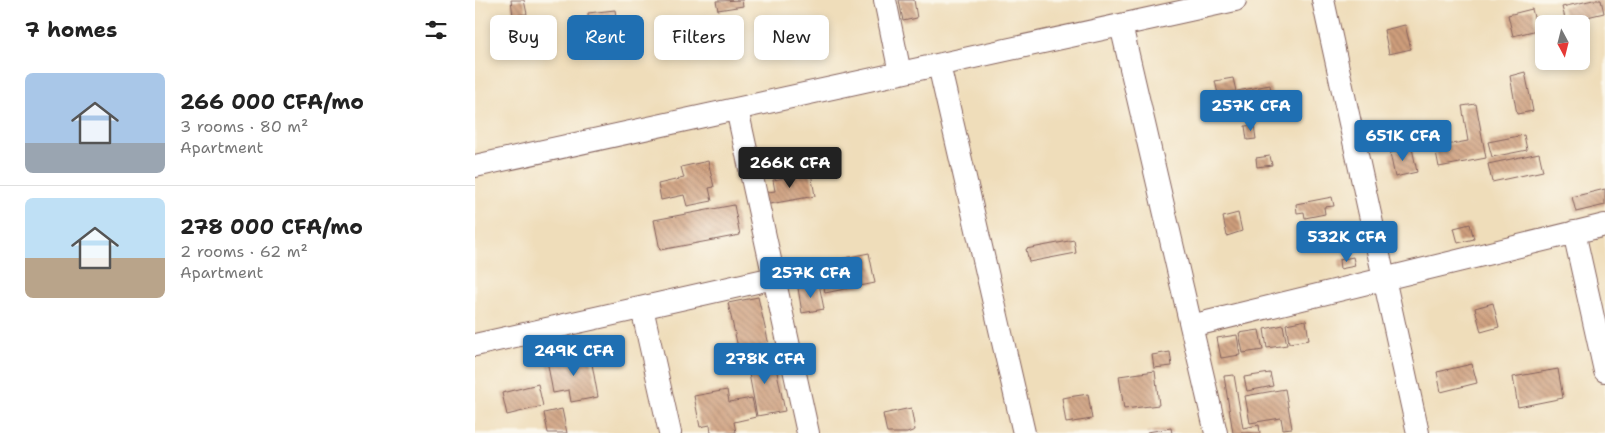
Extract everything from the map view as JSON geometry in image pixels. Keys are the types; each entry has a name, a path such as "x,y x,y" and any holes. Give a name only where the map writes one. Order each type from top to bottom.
{"street":[{"path":"885,0 900,73"},
{"path":"475,166 1235,0"},
{"path":"1323,0 1418,433"},
{"path":"1121,25 1216,433"},
{"path":"939,65 1024,433"},
{"path":"737,109 808,433"},
{"path":"1191,326 1605,225"},
{"path":"1574,232 1605,371"},
{"path":"475,345 774,278"},
{"path":"642,308 670,433"}],"building":[{"path":"511,0 524,0 527,14 513,15"},
{"path":"742,0 743,6 718,10 716,1"},
{"path":"899,0 914,0 917,18 903,21"},
{"path":"1601,0 1604,13 1590,16 1564,15 1562,7"},
{"path":"1532,9 1535,30 1513,36 1508,15"},
{"path":"615,10 616,15 588,15 588,13"},
{"path":"1405,25 1411,49 1389,54 1384,30"},
{"path":"1525,72 1533,111 1517,114 1510,76"},
{"path":"1233,78 1236,91 1218,94 1215,81"},
{"path":"1270,85 1274,108 1253,112 1253,108 1240,110 1237,91"},
{"path":"1476,104 1486,158 1439,167 1435,147 1468,141 1462,106"},
{"path":"1254,125 1256,139 1247,140 1245,126"},
{"path":"1524,135 1527,150 1492,157 1488,142"},
{"path":"1412,148 1417,172 1395,177 1390,153"},
{"path":"1539,153 1543,171 1492,182 1488,164"},
{"path":"1270,156 1272,165 1257,167 1256,158"},
{"path":"708,161 714,187 709,188 712,201 687,206 684,195 661,200 658,184 684,178 681,167"},
{"path":"811,173 815,196 764,205 762,193 775,191 773,180"},
{"path":"1605,189 1605,205 1576,212 1572,197"},
{"path":"1332,197 1334,206 1324,207 1325,214 1305,218 1304,212 1297,213 1296,204"},
{"path":"734,205 740,235 660,250 654,220"},
{"path":"1238,213 1242,231 1227,236 1223,217"},
{"path":"1470,224 1474,239 1458,243 1454,228"},
{"path":"1074,240 1076,253 1029,262 1026,249"},
{"path":"869,253 875,283 825,293 820,263"},
{"path":"1353,257 1355,266 1340,269 1339,260"},
{"path":"819,284 824,309 802,313 798,288"},
{"path":"758,297 769,345 739,352 728,303"},
{"path":"1493,303 1499,327 1481,332 1475,308"},
{"path":"1306,320 1309,340 1289,343 1286,324"},
{"path":"1283,325 1287,345 1267,348 1264,329"},
{"path":"1259,330 1263,350 1243,353 1239,333"},
{"path":"1237,335 1240,355 1221,358 1217,338"},
{"path":"1170,352 1172,366 1154,368 1152,355"},
{"path":"590,353 598,397 571,402 569,390 553,393 547,360"},
{"path":"773,353 785,411 757,416 746,358"},
{"path":"1472,364 1477,383 1441,392 1437,372"},
{"path":"1558,369 1563,398 1518,407 1513,377"},
{"path":"1155,371 1159,405 1124,409 1119,376"},
{"path":"1270,373 1273,386 1247,391 1244,377"},
{"path":"1234,375 1243,428 1259,425 1260,433 1233,433 1224,376"},
{"path":"538,384 543,406 507,415 502,393"},
{"path":"1285,389 1292,428 1283,429 1281,418 1250,423 1245,396"},
{"path":"727,390 729,402 752,398 756,417 734,422 736,432 711,433 710,425 700,427 694,396"},
{"path":"1088,394 1092,419 1066,423 1062,398"},
{"path":"911,408 915,430 907,433 887,433 883,414"},
{"path":"562,409 567,433 548,433 544,413"},
{"path":"1171,428 1172,433 1147,433 1147,432"}]}
